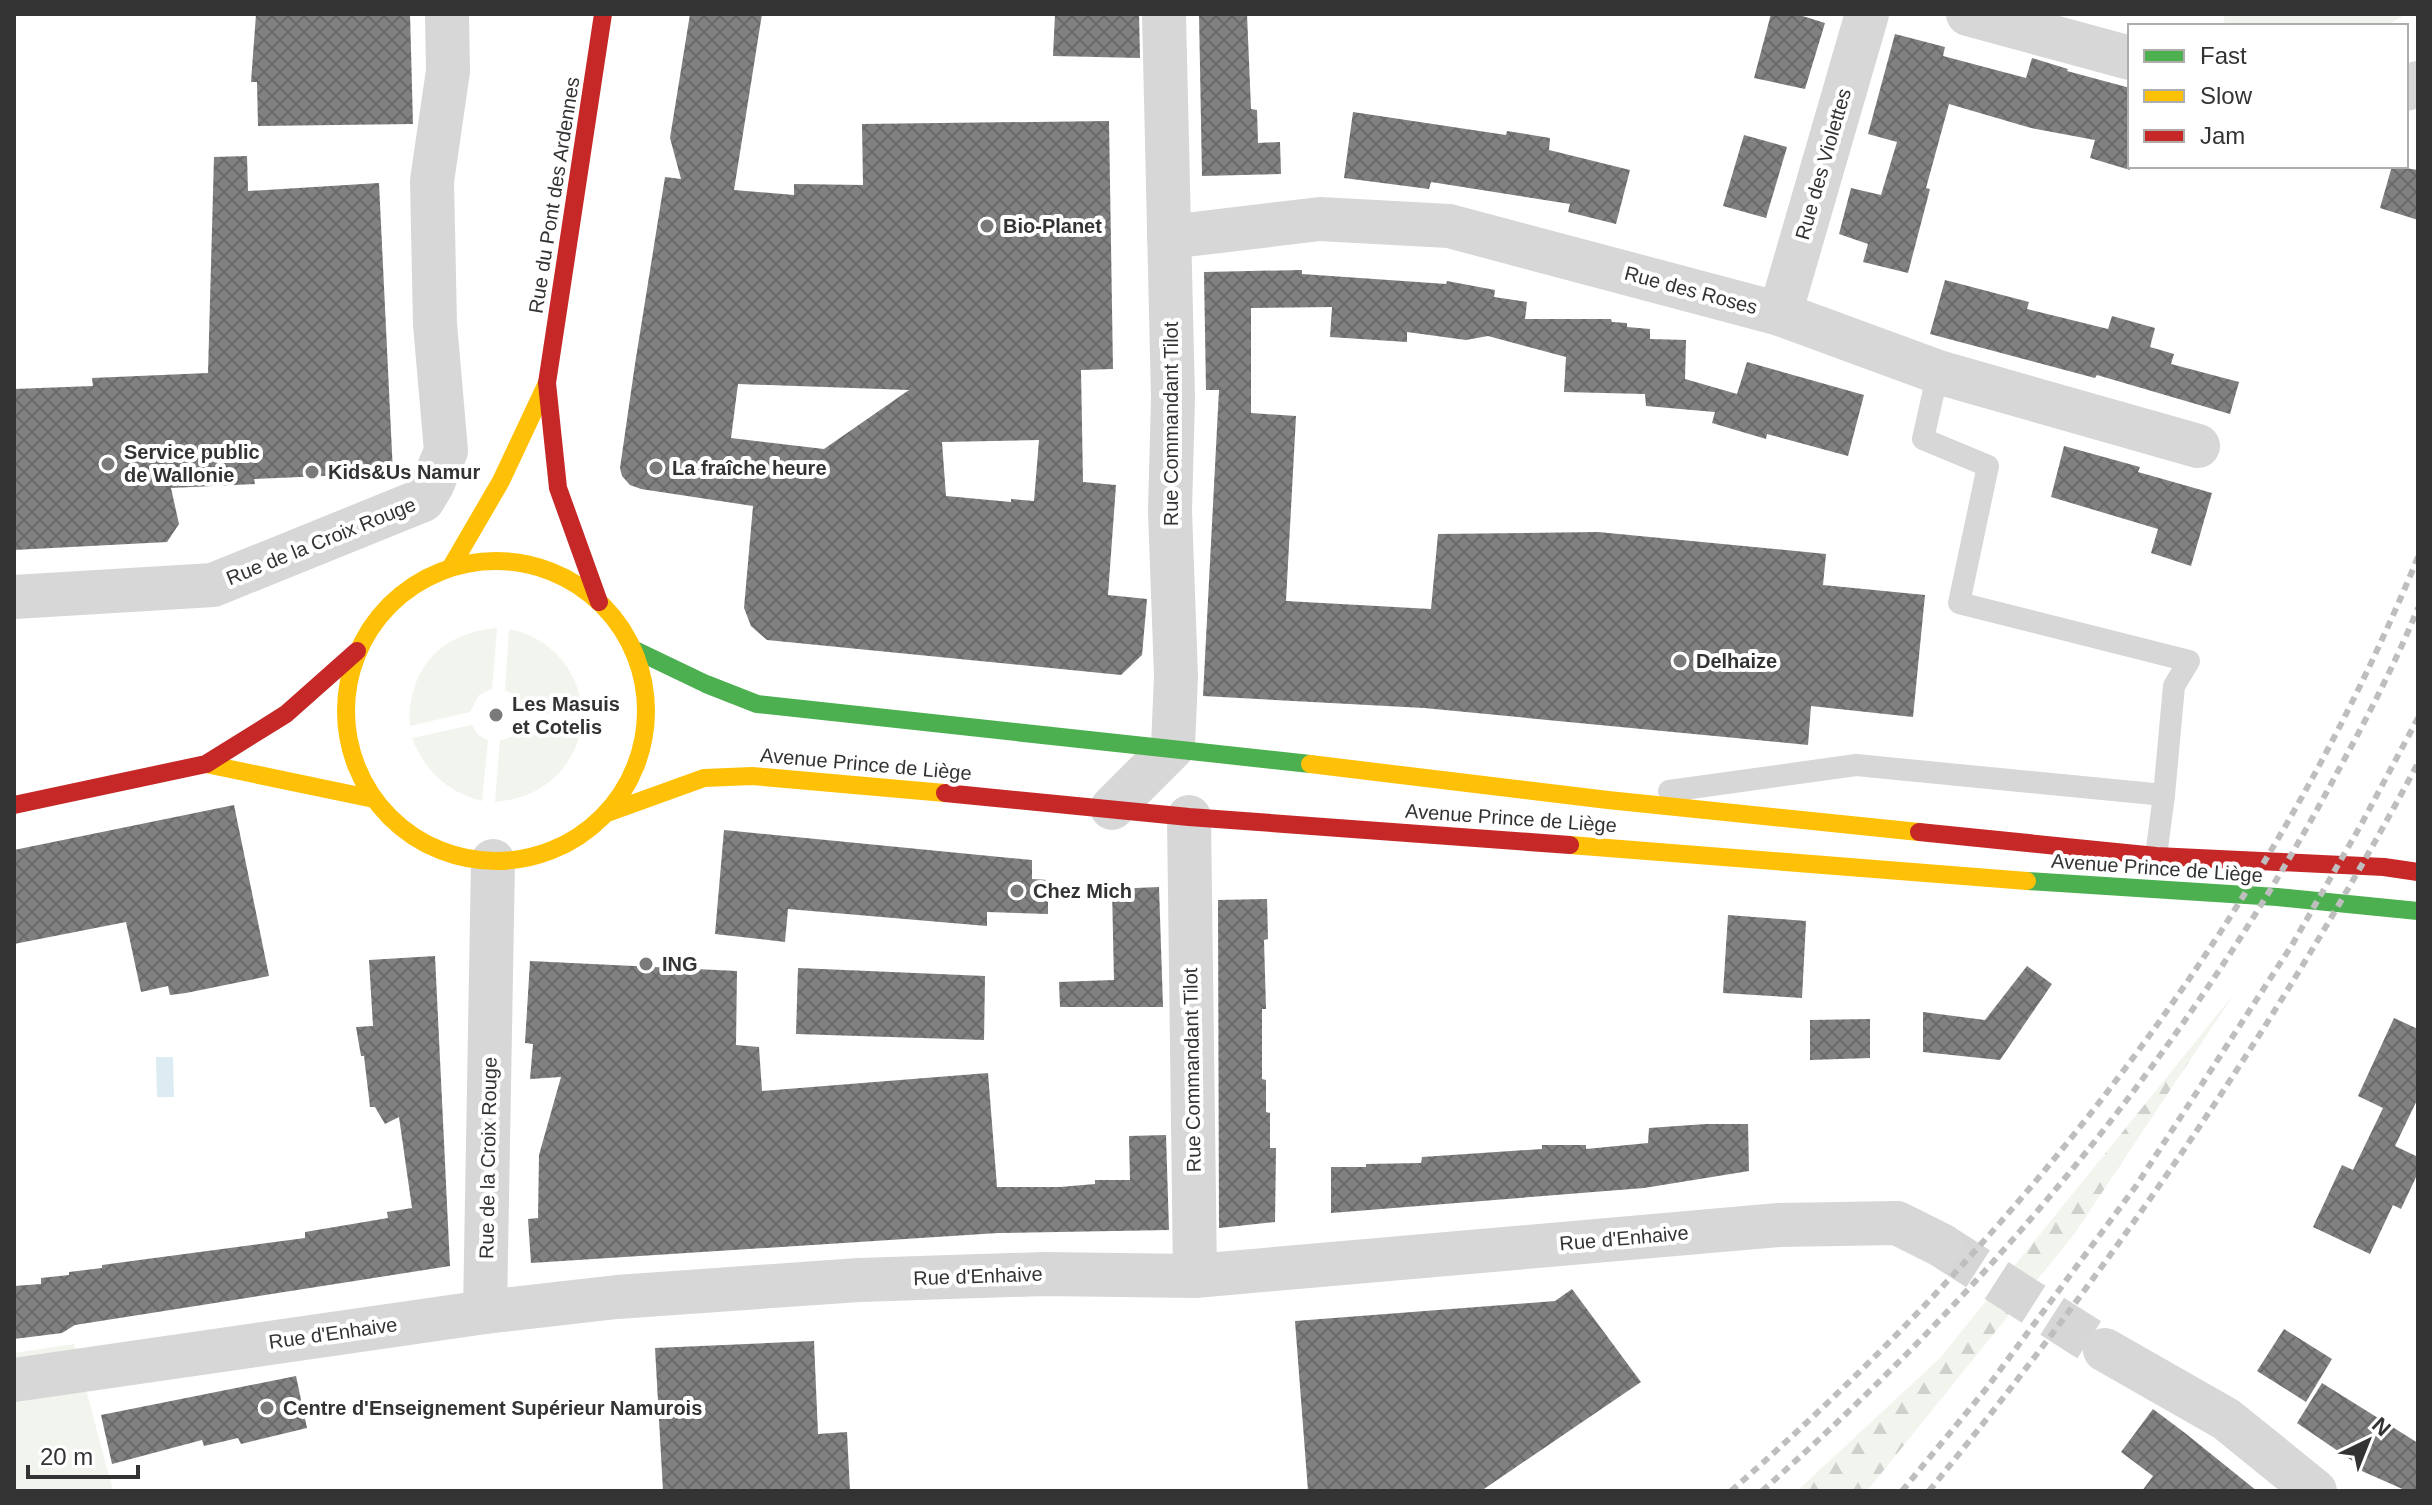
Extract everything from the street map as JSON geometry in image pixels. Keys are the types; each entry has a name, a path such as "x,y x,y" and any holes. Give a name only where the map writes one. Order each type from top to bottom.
{"main road":[{"name":"Rue du Pont des Ardennes","path":"599,602 558,488 547,383 603,14"},
{"name":"Rue du Pont des Ardennes","path":"451,567 501,481 547,383"},
{"path":"14,805 206,764 286,714 357,651 380,615 412,585 451,567 503,560 555,572 599,602 618,624 633,649 645,691 644,735 631,777 607,813 574,840 535,856 493,861 459,857 426,844 397,824 374,799 355,765 346,727 347,688 357,651"},
{"name":"Avenue Prince de Liège","path":"633,649 757,704 1173,747 1608,800 2156,856 2384,867 2418,872"},
{"path":"206,764 374,799"},
{"name":"Avenue Prince de Liège","path":"607,813 704,778 752,776 1189,817 2145,890 2368,904 2418,911"}],"street":[{"name":"Rue de la Croix Rouge","path":"14,597 213,585 423,500 446,451 435,324 432,181 448,71 447,14"},
{"name":"Rue Commandant Tilot","path":"1164,14 1173,398 1170,511 1176,676 1173,747"},
{"name":"Rue des Violettes","path":"1780,314 1867,14"},
{"path":"1968,14 2128,57"},
{"name":"Rue des Roses","path":"1169,237 1320,219 1449,226 1780,314 1938,372 2198,446"},
{"path":"1112,808 1173,747"},
{"name":"Rue Commandant Tilot","path":"1189,817 1195,1276"},
{"name":"Rue de la Croix Rouge","path":"485,1312 493,861"},
{"name":"Rue d'Enhaive","path":"14,1380 485,1312 617,1297 859,1280 1044,1274 1195,1276 1779,1225 1897,1223 1941,1245"},
{"path":"2105,1350 2226,1419 2315,1491"}],"lane":[{"path":"1938,372 1923,439 1988,466 1959,603 2189,661 2174,686 2156,856"},
{"path":"1608,800 1856,765 2164,795"}],"green space":[{"path":"2225,14 2406,14 2389,24 2223,24"},
{"path":"497,628 492,689 479,695 470,712 410,726 415,687 432,657 460,637"},
{"path":"509,629 539,640 561,659 576,685 583,716 523,711 514,695 505,690"},
{"path":"521,724 582,728 570,758 551,780 526,795 495,802 500,741 511,737"},
{"path":"472,725 478,735 488,740 482,801 458,792 439,778 417,750 412,738"},
{"path":"2234,994 2075,1233 1867,1491 1797,1491 1940,1358"},
{"path":"74,1344 113,1491 14,1491 14,1353"}],"shaded area":[{"path":"156,1057 173,1057 174,1097 157,1097"}],"building":[{"path":"256,14 410,14 413,124 258,126 257,82 251,82"},
{"path":"690,14 762,14 734,190 794,195 794,184 863,185 862,124 1109,121 1113,369 1081,370 1083,482 1116,485 1108,595 1147,599 1142,655 1121,675 767,640 751,626 744,608 753,506 641,489 630,485 622,476 620,468 665,177 681,179 670,138","holes":["738,384 909,390 824,449 731,438","1039,440 1034,501 946,496 942,442"]},
{"path":"1055,14 1139,14 1140,58 1053,56"},
{"path":"1199,14 1247,14 1251,109 1257,110 1258,143 1280,142 1281,174 1202,176"},
{"path":"1771,14 1796,14 1825,23 1805,89 1754,78"},
{"path":"1895,34 1945,47 1943,56 2026,78 2032,58 2128,87 2130,170 2090,158 2095,140 2031,128 1949,104 1926,188 1930,189 1908,273 1863,262 1868,244 1839,234 1851,188 1881,195 1897,142 1868,134"},
{"path":"1353,112 1506,135 1507,131 1550,138 1549,150 1630,170 1616,224 1568,212 1570,204 1431,182 1429,189 1344,178"},
{"path":"1744,135 1787,147 1766,218 1723,206"},
{"path":"247,156 248,191 379,183 393,473 254,479 255,484 171,488 179,524 167,542 14,550 14,389 93,386 92,378 208,373 214,157"},
{"path":"2391,168 2418,170 2418,220 2380,208"},
{"path":"1302,270 1302,274 1446,284 1447,281 1495,290 1494,297 1527,302 1525,319 1611,319 1612,322 1627,323 1627,327 1650,329 1650,339 1686,340 1685,379 1737,394 1747,362 1864,395 1848,456 1767,434 1766,439 1712,423 1715,412 1646,406 1645,394 1564,392 1566,357 1488,336 1466,340 1407,332 1407,342 1330,337 1332,307 1251,308 1251,413 1296,416 1286,601 1431,609 1438,534 1598,532 1826,554 1823,585 1925,595 1913,717 1811,706 1808,745 1424,708 1203,696 1219,390 1206,390 1204,272"},
{"path":"1945,280 2029,302 2027,309 2108,329 2112,316 2155,328 2150,347 2174,354 2171,364 2239,382 2230,414 2097,375 2095,378 1930,334"},
{"path":"2064,446 2140,467 2138,472 2212,493 2191,566 2151,553 2158,529 2051,497"},
{"path":"234,805 269,976 170,995 168,986 141,992 126,922 14,944 14,850"},
{"path":"724,830 1032,860 1032,879 1048,880 1048,914 987,912 987,926 788,909 785,942 715,934"},
{"path":"1159,887 1163,1007 1060,1007 1059,982 1114,980 1112,889"},
{"path":"1267,899 1262,1079 1266,1080 1266,1112 1270,1113 1270,1148 1276,1148 1275,1222 1219,1228 1218,900"},
{"path":"1728,915 1806,921 1802,998 1723,993"},
{"path":"435,956 450,1266 75,1325 62,1333 14,1339 14,1286 41,1284 41,1278 102,1268 102,1265 305,1238 305,1232 388,1218 387,1212 412,1208 399,1117 385,1124 375,1107 370,1107 364,1056 361,1056 356,1027 373,1026 369,960"},
{"path":"530,961 737,971 736,1045 759,1047 762,1091 988,1073 997,1187 1060,1187 1095,1184 1095,1180 1130,1180 1129,1136 1166,1135 1169,1230 998,1233 531,1263 528,1219 538,1218 539,1155 561,1077 530,1079 533,1044 525,1043"},
{"path":"2027,966 2052,984 2000,1060 1923,1052 1923,1012 1985,1020"},
{"path":"798,968 985,976 984,1040 796,1034"},
{"path":"2394,1018 2418,1029 2418,1098 2395,1146 2418,1157 2418,1173 2401,1209 2393,1205 2370,1254 2313,1227 2342,1165 2353,1170 2383,1108 2358,1096"},
{"path":"1870,1019 1870,1058 1810,1060 1810,1020"},
{"path":"1748,1124 1749,1171 1644,1188 1331,1213 1331,1167 1421,1163 1422,1157 1542,1149 1542,1145 1586,1145 1586,1149 1648,1143 1649,1128"},
{"path":"1572,1289 1641,1382 1481,1491 1308,1491 1295,1321 1555,1301"},
{"path":"2284,1329 2332,1359 2306,1402 2257,1371"},
{"path":"814,1341 818,1434 847,1432 850,1491 663,1491 655,1348"},
{"path":"296,1376 307,1428 241,1444 238,1438 204,1446 202,1440 112,1464 101,1415"},
{"path":"2322,1383 2418,1443 2418,1491 2407,1491 2355,1468 2357,1464 2297,1423"},
{"path":"2153,1409 2257,1491 2142,1491 2153,1476 2121,1452"}],"tunnel":[{"path":"1941,1245 2105,1350"}],"railway":[{"path":"1731,1491 1839,1392 1941,1288 2038,1178 2129,1063 2213,944 2289,820 2358,691 2418,557"},
{"path":"1762,1491 1847,1413 2008,1246 2153,1065 2219,970 2281,872 2370,711 2418,608"},
{"path":"1902,1491 1986,1389 2136,1186 2292,945 2418,718"},
{"path":"1929,1491 2064,1318 2191,1139 2309,954 2418,763"}],"traffic: fast":[{"path":"633,649 757,704 1310,764"},
{"path":"2027,881 2277,897 2418,911"}],"traffic: slow":[{"path":"451,567 501,481 547,383"},
{"path":"496,561 525,564 553,573 567,579 602,605 628,640 634,654 643,682 646,711 643,740 634,768 628,782 602,817 567,843 553,849 525,858 496,861 467,858 439,849 425,843 390,817 364,782 358,768 349,740 346,711 349,682 358,654 364,640 390,605 425,579 439,573 467,564 496,561"},
{"path":"206,764 374,799"},
{"path":"1310,764 1608,800 1919,832"},
{"path":"607,813 704,778 752,776 945,793"},
{"path":"1570,845 2027,881"}],"traffic: jam":[{"path":"599,602 558,488 547,383 603,14"},
{"path":"14,805 206,764 286,714 357,651"},
{"path":"945,793 1189,817 1570,845"},
{"path":"1919,832 2156,856 2384,867 2418,872"}],"place":[{"name":"Bio-Planet","path":"987,226"},
{"name":"Service public de Wallonie","path":"108,464"},
{"name":"La fraîche heure","path":"656,468"},
{"name":"Kids&Us Namur","path":"312,472"},
{"name":"Delhaize","path":"1680,661"},
{"name":"Les Masuis et Cotelis","path":"496,715"},
{"name":"Chez Mich","path":"1017,891"},
{"name":"ING","path":"646,964"},
{"name":"Centre d'Enseignement Supérieur Namurois","path":"267,1408"}]}
